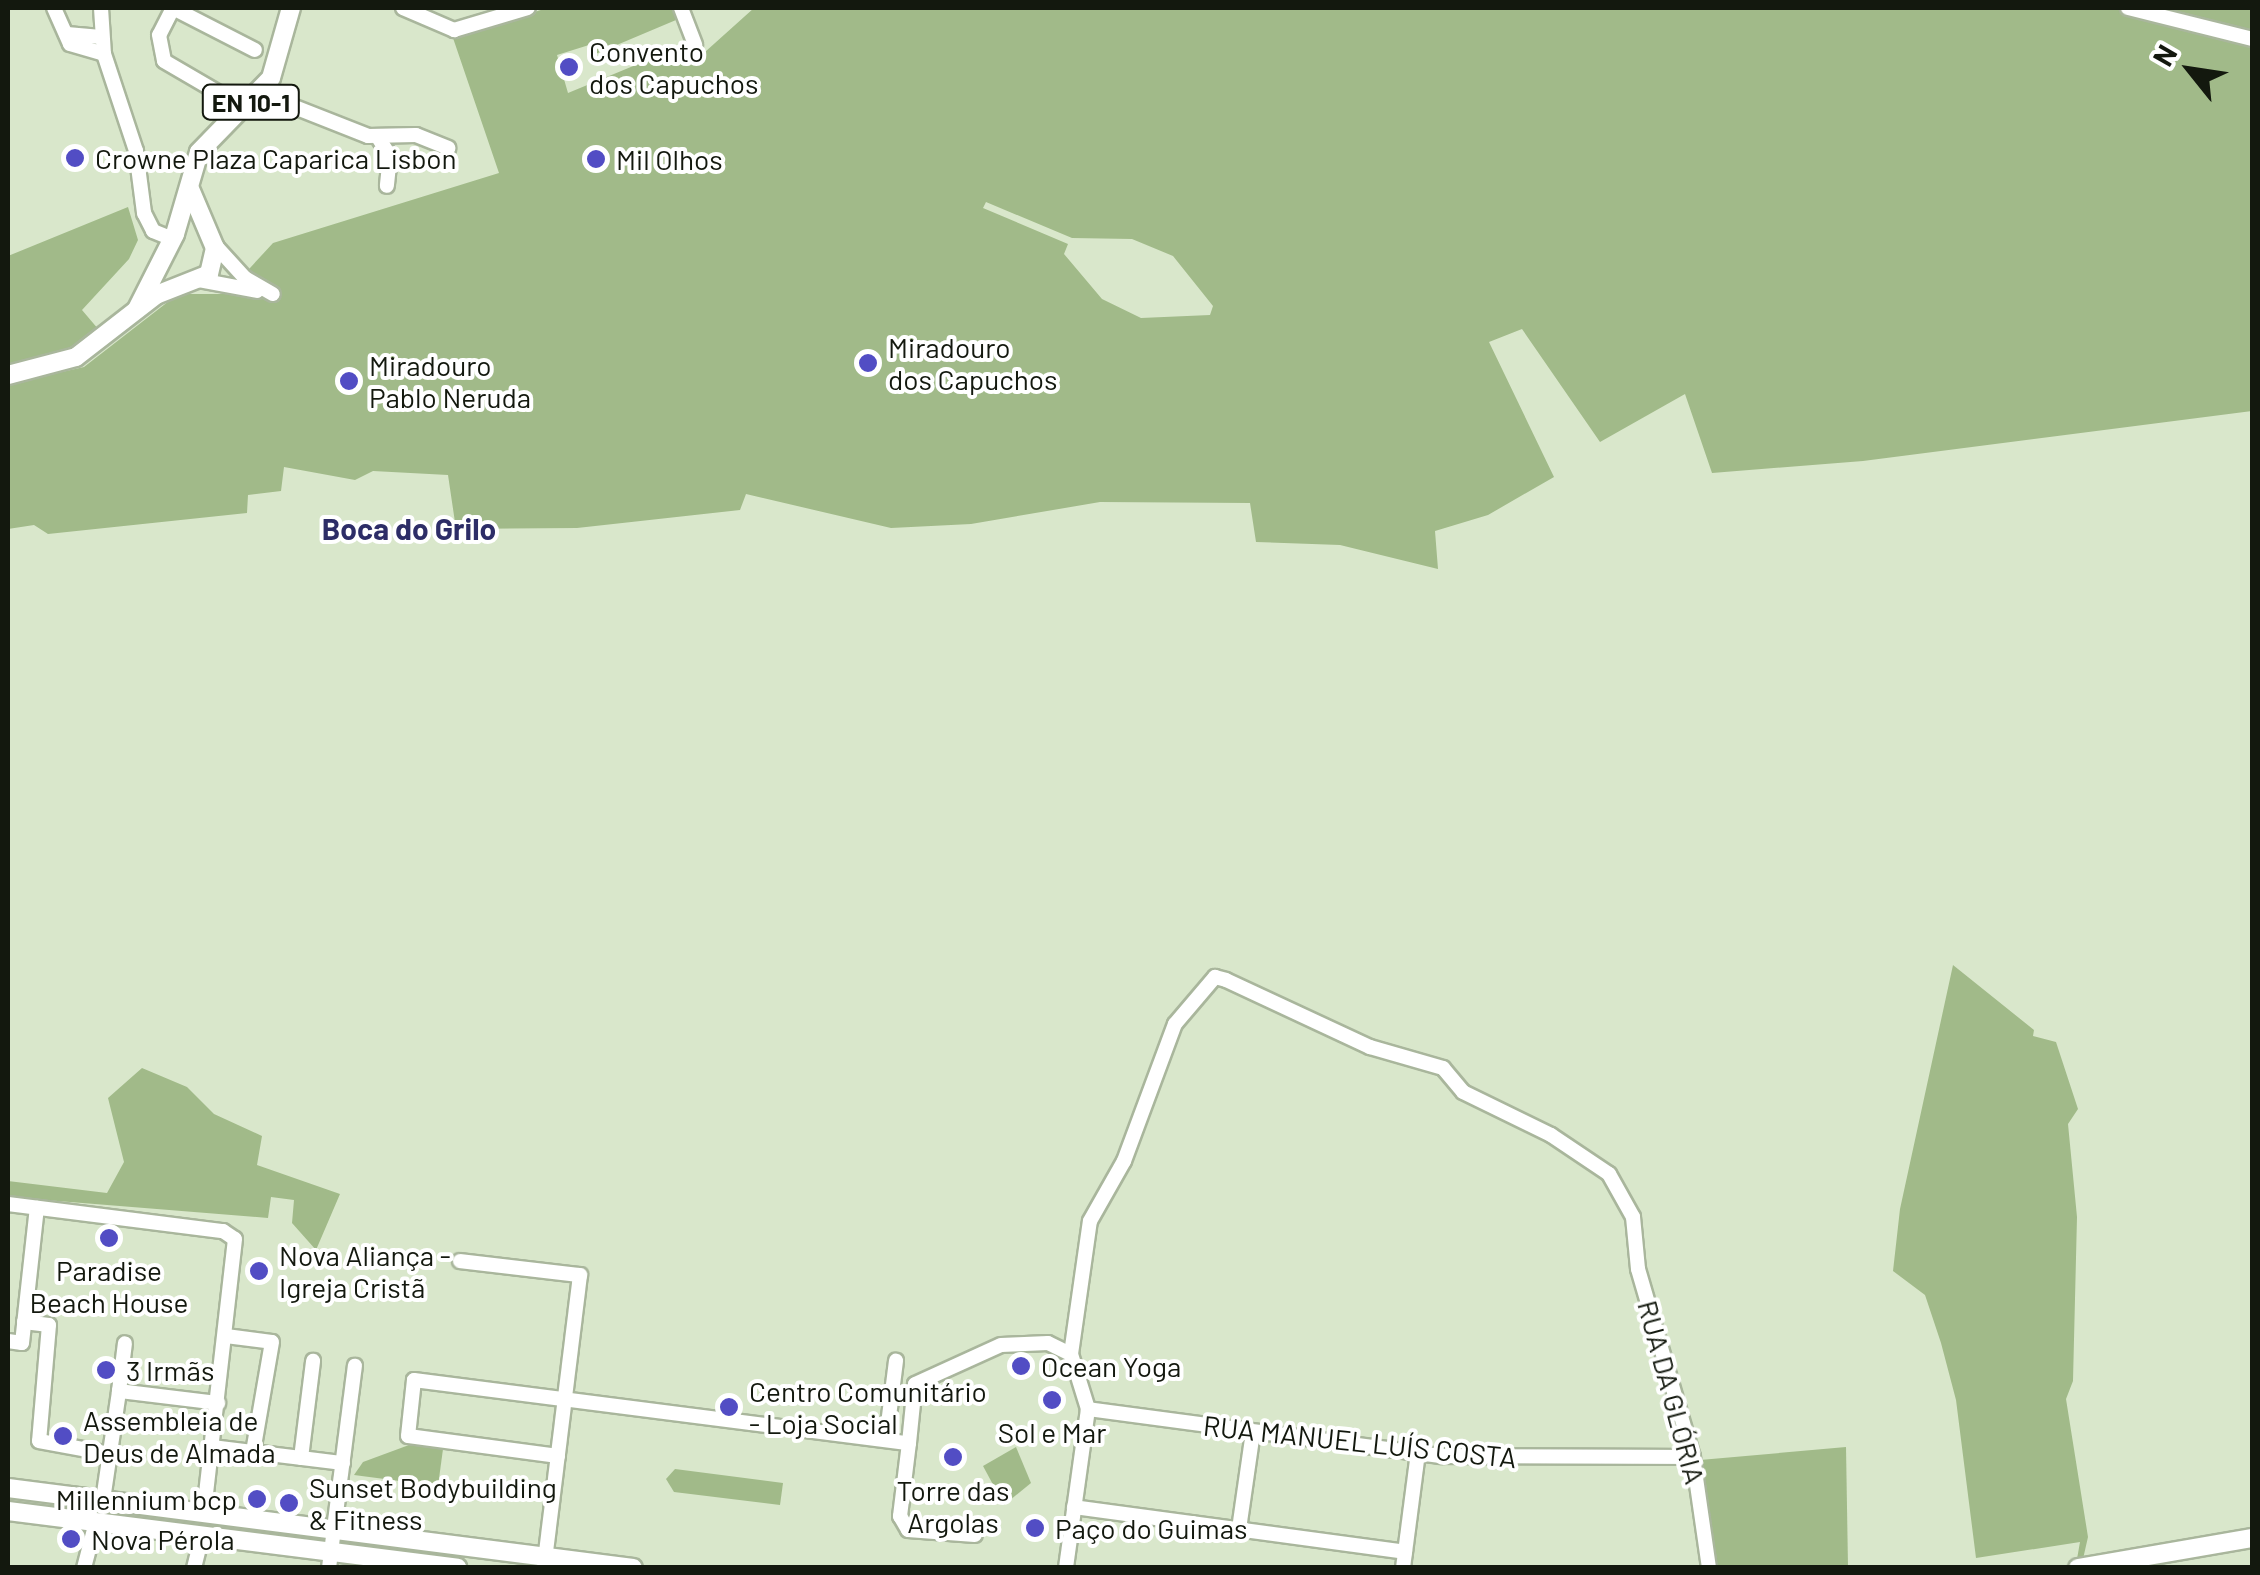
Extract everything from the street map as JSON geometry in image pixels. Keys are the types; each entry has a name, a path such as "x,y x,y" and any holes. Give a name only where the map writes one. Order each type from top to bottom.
{"main road":[{"name":"EN 10-1","path":"137,309 168,246 204,144 260,92 277,68 291,8"},
{"path":"190,184 212,241 214,264 191,280 168,246 194,230 212,241"},
{"name":"EN 10-1","path":"8,375 76,358 137,309 191,280"},
{"path":"8,1488 336,1530 545,1562 633,1568"},
{"path":"8,1510 202,1536 330,1560 457,1568"},
{"path":"2078,1568 2252,1538"}],"street":[{"path":"54,8 75,48 104,54"},
{"path":"101,8 104,54 136,150 142,202 153,231 168,246"},
{"path":"224,96 164,61 159,35 173,8 254,50"},
{"path":"403,8 454,30 528,8"},
{"path":"681,8 695,45"},
{"path":"2128,8 2252,39"},
{"path":"66,34 101,36"},
{"path":"260,92 377,136 416,135 449,148"},
{"path":"377,136 390,156 386,186"},
{"path":"191,280 273,294 244,278 212,241"},
{"name":"RUA DA GLÓRIA","path":"1071,1354 1090,1222 1124,1161 1175,1024 1215,977 1370,1047 1443,1068 1463,1092 1552,1134 1608,1174 1633,1217 1638,1269 1693,1457 1709,1568"},
{"path":"8,1204 223,1230 237,1246 204,1513"},
{"path":"8,1341 22,1342 37,1208"},
{"path":"460,1261 580,1275 545,1562"},
{"path":"24,1322 49,1325 38,1439 110,1454"},
{"path":"226,1336 272,1342 253,1452"},
{"path":"103,1500 125,1343"},
{"path":"975,1535 908,1530 900,1516 916,1384 1001,1345 1048,1343 1071,1354 1088,1409 1066,1568"},
{"path":"301,1458 312,1361"},
{"path":"886,1440 896,1361"},
{"path":"330,1560 355,1366"},
{"path":"558,1456 408,1436 414,1380 908,1443"},
{"path":"119,1391 218,1403"},
{"name":"RUA MANUEL LUÍS COSTA","path":"1088,1409 1418,1453 1693,1457"},
{"path":"1239,1529 1253,1432"},
{"path":"212,1447 343,1463"},
{"path":"1403,1568 1418,1453"},
{"path":"1074,1507 1405,1552"},
{"path":"84,1568 96,1522"},
{"path":"194,1568 202,1536"}],"green space":[{"path":"547,8 672,8 676,20 593,55 589,45 557,55 568,93 684,45 689,56 705,52 754,8 2252,8 2252,33 2184,16 2252,36 2252,411 1863,461 1712,473 1685,394 1600,442 1522,329 1489,342 1554,477 1488,515 1435,531 1438,569 1340,545 1256,542 1250,503 1100,502 971,524 891,528 746,494 740,510 577,528 456,529 448,475 373,471 355,480 284,467 281,491 248,495 247,513 48,534 34,525 8,529 8,384 84,367 178,294 226,294 273,243 499,173 453,38","holes":["986,202 1072,238 1132,239 1173,256 1213,306 1210,315 1141,318 1102,299 1064,254 1068,244 983,208"]},
{"path":"128,207 138,240 129,259 82,310 99,330 57,356 8,367 8,256"},
{"path":"1953,965 2034,1030 2033,1036 2056,1042 2078,1109 2068,1124 2077,1217 2073,1381 2066,1399 2088,1537 2083,1559 2077,1559 2080,1542 1976,1558 1956,1400 1941,1343 1925,1295 1893,1271 1900,1209"},
{"path":"142,1068 187,1087 214,1114 262,1136 257,1165 340,1194 316,1250 292,1223 294,1200 271,1197 268,1218 8,1197 8,1181 107,1193 124,1162 108,1098"},
{"path":"409,1445 443,1449 438,1486 354,1475 363,1462"},
{"path":"1016,1447 1031,1483 1004,1505 983,1466"},
{"path":"1846,1447 1848,1567 1712,1567 1700,1460"},
{"path":"675,1469 783,1483 780,1505 674,1492 666,1479"}],"place":[{"name":"Convento dos Capuchos","path":"569,67"},
{"name":"Crowne Plaza Caparica Lisbon","path":"75,158"},
{"name":"Mil Olhos","path":"596,159"},
{"name":"Miradouro dos Capuchos","path":"868,363"},
{"name":"Miradouro Pablo Neruda","path":"349,381"},
{"name":"Paradise Beach House","path":"109,1238"},
{"name":"Nova Aliança - Igreja Cristã","path":"259,1271"},
{"name":"Ocean Yoga","path":"1021,1366"},
{"name":"3 Irmãs","path":"106,1370"},
{"name":"Sol e Mar","path":"1052,1400"},
{"name":"Centro Comunitário - Loja Social","path":"729,1407"},
{"name":"Assembleia de Deus de Almada","path":"63,1436"},
{"name":"Torre das Argolas","path":"953,1457"},
{"name":"Millennium bcp","path":"257,1499"},
{"name":"Sunset Bodybuilding & Fitness","path":"289,1503"},
{"name":"Paço do Guimas","path":"1035,1528"},
{"name":"Nova Pérola","path":"71,1539"}],"district":[{"name":"Boca do Grilo","path":"409,528"}]}
